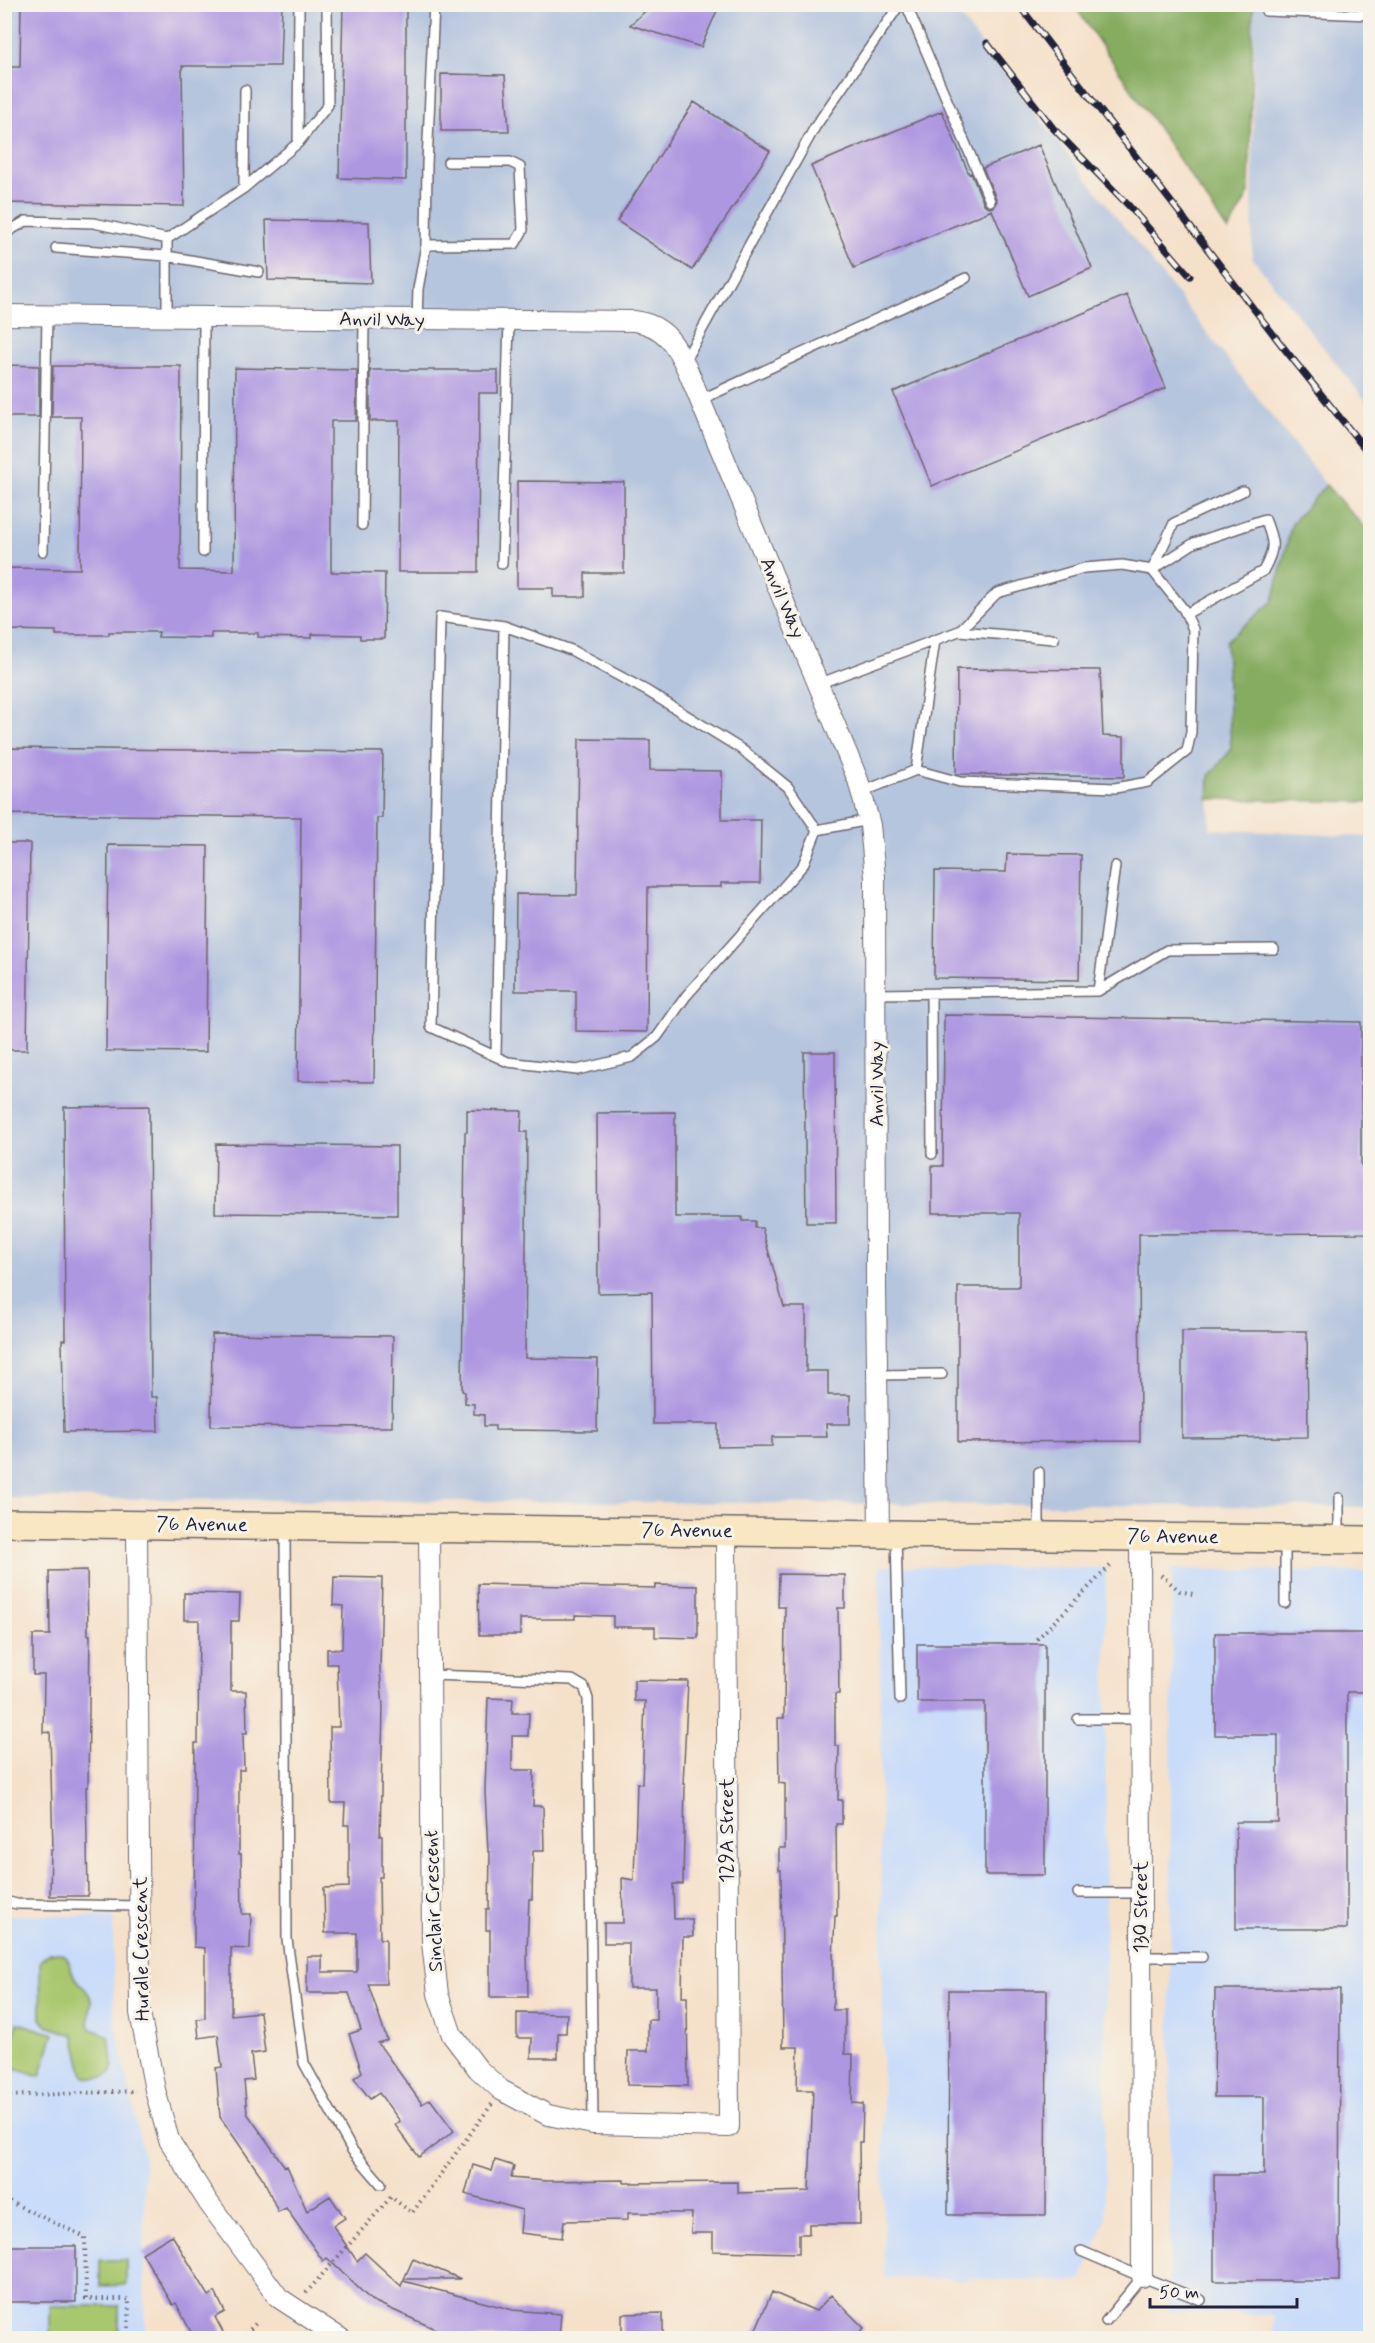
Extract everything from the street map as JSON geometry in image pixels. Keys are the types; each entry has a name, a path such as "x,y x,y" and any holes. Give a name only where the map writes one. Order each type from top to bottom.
{"main road":[{"name":"76 Avenue","path":"4,1523 1371,1540"}],"street":[{"name":"Anvil Way","path":"4,315 642,322 662,330 671,339 684,362 818,684 862,792 869,820 875,877 878,1375 887,1534"},
{"name":"Hurdle Crescent","path":"137,1524 140,2013 155,2090 169,2140 208,2202 279,2298 340,2338"},
{"name":"Sinclair Crescent","path":"429,1528 432,1943 438,1994 452,2035 478,2069 501,2090 548,2115 593,2124 729,2127"},
{"name":"129A Street","path":"726,1532 729,2127"},
{"name":"130 Street","path":"1140,1537 1142,2277"}],"lane":[{"path":"298,142 299,4"},
{"path":"4,234 26,222 94,223 167,239 244,188 298,142 328,105 327,4"},
{"path":"417,320 417,289 426,245 434,4"},
{"path":"684,362 816,127 900,4"},
{"path":"906,4 990,201"},
{"path":"1266,4 1266,11 1371,15"},
{"path":"244,188 245,90"},
{"path":"426,245 515,244 523,230 520,167 510,162 448,162"},
{"path":"167,239 167,317"},
{"path":"56,248 167,256 259,272"},
{"path":"700,400 966,278"},
{"path":"43,551 47,315"},
{"path":"203,552 204,318"},
{"path":"363,525 364,320"},
{"path":"502,564 509,321"},
{"path":"1152,570 1174,523 1243,491"},
{"path":"818,684 959,631 997,593 1084,568 1122,565 1152,570 1194,543 1265,519 1274,542 1269,561 1263,571 1186,614"},
{"path":"862,792 916,770 960,782 1115,788 1148,782 1187,751 1191,714 1193,629 1186,614 1152,570"},
{"path":"440,617 504,626 571,650 647,691 741,749 788,787 817,830 803,865 686,996 657,1037 632,1057 578,1070 508,1062 431,1027 440,617"},
{"path":"496,1056 504,626"},
{"path":"959,631 1054,639"},
{"path":"916,770 935,640"},
{"path":"817,830 869,820"},
{"path":"1098,991 1115,866"},
{"path":"876,994 1098,991 1167,950 1274,949"},
{"path":"931,994 932,1154"},
{"path":"878,1375 942,1374"},
{"path":"1039,1472 1039,1536"},
{"path":"1339,1498 1339,1539"},
{"path":"285,1526 287,1939 304,2063 352,2150 381,2184"},
{"path":"887,1534 900,1699"},
{"path":"1284,1539 1284,1603"},
{"path":"430,1676 572,1680 584,1687 588,1699 593,2124"},
{"path":"1077,1719 1141,1719"},
{"path":"1077,1893 1141,1893"},
{"path":"4,1901 17,1904 141,1906"},
{"path":"1142,1957 1202,1957"},
{"path":"1081,2251 1201,2300"},
{"path":"1106,2321 1142,2277"}],"path":[{"path":"1037,1639 1112,1564"},
{"path":"1161,1575 1180,1591 1193,1594"},
{"path":"4,2096 144,2091"},
{"path":"303,2297 391,2197 412,2212 492,2103"},
{"path":"4,2199 85,2237 86,2299 129,2299 128,2338"},
{"path":"242,2338 258,2320"}],"shaded area":[{"path":"5,5 951,5 1326,485 1292,523 1273,601 1226,641 1231,750 1209,776 1210,829 1370,837 1370,1507 5,1498"},
{"path":"1254,5 1370,5 1370,406 1252,258"},
{"path":"879,1566 1106,1568 1105,2222 1081,2281 884,2278"},
{"path":"1172,1569 1370,1572 1370,2338 1274,2338 1273,2315 1169,2313"},
{"path":"5,1915 113,1917 114,2017 144,2158 145,2338 5,2338"}],"green space":[{"path":"1074,5 1253,5 1249,193 1228,231"},
{"path":"1326,485 1370,533 1370,802 1208,799 1209,776 1231,750 1226,641 1273,601 1292,523"},
{"path":"50,1953 66,1956 74,1976 90,1996 90,2028 108,2036 113,2066 108,2075 95,2078 84,2076 74,2035 47,2026 41,2019 40,1963"},
{"path":"18,2023 54,2034 40,2076 5,2065"},
{"path":"100,2260 126,2260 126,2285 100,2286"},
{"path":"50,2306 119,2306 119,2338 50,2338"}],"building":[{"path":"21,4 282,4 280,66 182,66 184,206 4,203 4,67 20,67"},
{"path":"343,4 406,4 406,180 339,178"},
{"path":"653,4 720,4 701,47 630,25"},
{"path":"441,74 505,75 509,131 441,131"},
{"path":"694,102 770,151 692,270 617,221"},
{"path":"942,111 969,174 971,173 984,204 989,208 993,207 997,201 983,168 1039,145 1092,268 1028,296 992,210 854,268 811,166"},
{"path":"266,220 369,222 371,283 268,280"},
{"path":"1127,295 1166,388 932,486 893,392"},
{"path":"4,365 39,366 39,417 4,417"},
{"path":"53,366 181,366 180,570 234,571 235,368 357,370 356,421 331,421 331,572 385,573 384,639 360,639 360,635 312,634 312,638 258,637 258,633 211,633 211,638 158,637 159,632 56,635 56,631 4,630 4,568 80,569 81,417 52,417"},
{"path":"370,370 498,370 498,393 479,393 478,572 398,572 399,421 370,421"},
{"path":"517,481 624,482 624,573 585,573 585,597 553,597 553,588 517,588"},
{"path":"957,669 1100,670 1103,736 1124,737 1124,777 956,774"},
{"path":"579,739 650,740 650,770 722,771 722,820 761,820 760,883 721,883 721,887 648,887 647,1032 576,1031 576,991 515,991 516,894 577,895"},
{"path":"4,748 383,752 382,818 377,818 374,1082 298,1081 301,817 4,814"},
{"path":"4,843 30,843 27,1050 4,1050"},
{"path":"108,845 208,846 206,1052 106,1051"},
{"path":"1007,854 1081,855 1079,980 934,978 935,871 1006,872"},
{"path":"944,1015 1361,1022 1361,1165 1368,1165 1368,1233 1139,1234 1140,1441 958,1442 958,1287 1019,1287 1019,1213 932,1213 932,1166 943,1166"},
{"path":"804,1052 835,1052 836,1223 806,1223"},
{"path":"149,1106 151,1397 157,1397 158,1431 64,1432 62,1340 65,1340 64,1107"},
{"path":"467,1110 522,1111 521,1132 527,1132 525,1358 598,1359 597,1431 495,1430 495,1426 484,1426 484,1415 474,1414 474,1404 465,1403 465,1392 462,1391"},
{"path":"675,1112 675,1217 742,1217 742,1221 755,1221 755,1228 762,1228 784,1307 806,1307 806,1371 828,1371 828,1395 850,1395 850,1424 826,1424 827,1437 772,1437 772,1446 718,1447 718,1424 653,1424 652,1292 598,1293 597,1113"},
{"path":"216,1144 397,1146 397,1215 215,1213"},
{"path":"1182,1331 1307,1331 1308,1437 1182,1438"},
{"path":"212,1334 393,1336 392,1427 211,1426"},
{"path":"87,1570 88,1635 90,1635 88,1787 86,1787 88,1896 50,1896 51,1850 53,1850 50,1732 43,1733 44,1675 33,1675 33,1635 50,1635 49,1571"},
{"path":"779,1574 845,1575 845,1608 838,1608 839,1694 835,1694 835,1746 839,1746 838,1800 842,1800 842,1824 836,1824 837,1916 835,1916 833,1959 833,2010 845,2010 845,2054 853,2054 852,2103 863,2104 862,2142 859,2142 860,2224 809,2224 809,2234 799,2234 799,2253 713,2251 713,2233 691,2233 692,2213 628,2213 628,2220 564,2221 562,2238 520,2233 522,2210 465,2194 473,2165 492,2171 495,2160 514,2166 511,2178 546,2181 738,2182 738,2193 809,2191 813,2090 797,2090 798,2047 783,2047 779,1848 785,1848 785,1784 779,1783 778,1718 784,1718 785,1607 778,1607"},
{"path":"334,1577 382,1578 380,1671 383,1707 380,1836 382,1836 382,1877 379,1877 380,1939 386,1939 386,1984 368,1984 387,2040 378,2043 422,2104 430,2099 454,2131 419,2157 395,2125 400,2121 379,2093 370,2099 354,2078 362,2072 349,2034 361,2030 349,1993 307,1993 307,1956 322,1956 322,1972 357,1972 357,1933 325,1933 324,1888 349,1887 349,1825 344,1825 345,1803 331,1803 330,1727 339,1727 337,1664 327,1664 327,1649 342,1649 343,1606 333,1605"},
{"path":"478,1584 655,1588 655,1585 698,1586 698,1638 655,1637 655,1627 613,1627 613,1616 575,1615 575,1619 520,1619 520,1635 479,1635"},
{"path":"184,1593 240,1594 239,1621 231,1621 231,1691 246,1691 247,1733 243,1733 244,1770 239,1770 239,1854 241,1854 242,1914 251,1914 250,1949 231,1948 231,2015 260,2012 265,2052 251,2054 254,2080 244,2081 247,2113 285,2167 287,2166 307,2211 330,2196 345,2218 333,2226 357,2261 365,2253 401,2286 403,2281 513,2310 561,2314 559,2338 454,2338 443,2336 444,2333 371,2300 327,2258 323,2261 286,2208 278,2212 264,2180 220,2117 216,2068 222,2067 218,2035 199,2038 197,2019 205,2018 205,1948 194,1947 195,1743 198,1743 199,1620 184,1620"},
{"path":"1215,1633 1370,1633 1370,1692 1347,1692 1347,1929 1236,1929 1236,1822 1278,1822 1278,1735 1215,1735"},
{"path":"917,1644 1045,1644 1045,1875 985,1875 985,1702 917,1702"},
{"path":"634,1680 688,1681 683,1784 685,1784 683,1884 673,1884 674,1919 692,1919 693,1937 683,1937 682,1997 687,1997 688,2086 627,2085 628,2051 648,2051 648,2020 656,2020 656,1988 629,1988 629,1943 604,1943 604,1923 623,1923 622,1878 634,1880 637,1783 642,1784 645,1701 634,1701"},
{"path":"488,1698 513,1699 512,1713 529,1713 528,1736 512,1736 512,1770 534,1770 533,1806 543,1806 544,1851 533,1851 532,1899 529,1899 528,1997 490,1997 490,1930 486,1930 486,1909 489,1909 490,1852 488,1852 485,1791"},
{"path":"1215,1989 1340,1989 1339,2281 1214,2281 1214,2175 1264,2175 1264,2097 1214,2097"},
{"path":"949,1990 1047,1990 1046,2215 948,2215"},
{"path":"517,2013 567,2014 566,2033 558,2033 558,2058 531,2058 532,2038 517,2038"},
{"path":"172,2235 209,2296 215,2292 225,2312 215,2317 226,2338 194,2338 176,2303 173,2305 142,2253"},
{"path":"4,2246 76,2246 76,2302 4,2302"},
{"path":"413,2259 461,2279 404,2279"},
{"path":"772,2292 816,2311 831,2295 864,2328 853,2338 752,2338"},
{"path":"663,2313 663,2338 622,2338 622,2314"}],"railway":[{"path":"1018,4 1287,352 1370,455"},
{"path":"987,43 1053,128 1130,207 1190,276"}]}
